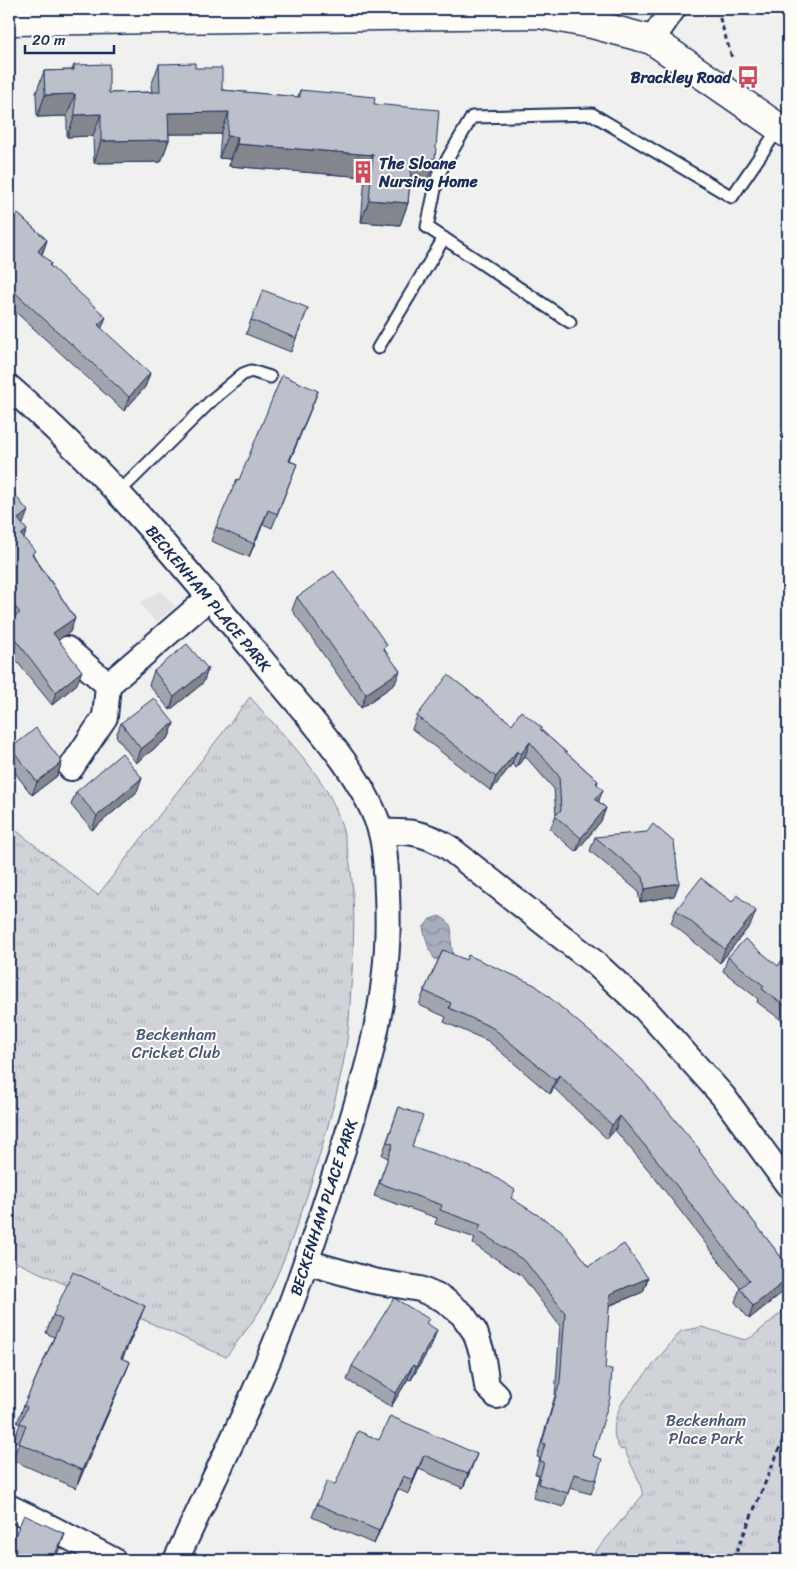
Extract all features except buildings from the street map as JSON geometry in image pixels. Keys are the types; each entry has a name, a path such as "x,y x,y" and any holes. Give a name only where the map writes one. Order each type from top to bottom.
{"main road":[{"path":"9,21 539,14 592,24 652,40 784,131"}],"street":[{"path":"652,40 673,9"},
{"name":"BECKENHAM PLACE PARK","path":"9,387 61,435 165,543 340,757 371,806 381,832 386,867 387,960 380,1011 363,1086 306,1262 275,1345 176,1560"},
{"path":"71,768 105,717 108,685 210,597"},
{"path":"67,649 108,685"},
{"path":"381,832 414,832 436,840 448,847 595,963 646,1009 716,1089 788,1185"},
{"path":"306,1262 373,1281 420,1289 443,1299 462,1314 475,1332 482,1353 487,1386 496,1396"},
{"path":"9,1507 34,1518 112,1560"}],"lane":[{"path":"570,322 427,227 438,174 472,117 592,114 732,197 784,131"},
{"path":"378,348 444,238"},
{"path":"118,493 213,400 243,374 251,371 270,377"}],"path":[{"path":"733,1560 788,1428"}],"shaded area":[{"path":"161,591 175,607 156,622 139,603"}],"green space":[{"name":"Beckenham Cricket Club","path":"250,697 312,769 338,815 344,834 351,873 354,912 353,952 348,1028 343,1062 317,1164 293,1236 263,1305 226,1357 9,1259 9,825 98,895"},
{"name":"Beckenham Place Park","path":"788,1307 788,1560 588,1560 643,1495 639,1481 624,1449 621,1450 615,1438 614,1425 623,1401 681,1331 702,1327 745,1340 752,1337"}],"water":[{"path":"439,916 445,919 451,927 453,953 435,960 428,946 423,928 430,919"}],"place":[{"name":"Brackley Road","path":"748,77"},
{"name":"The Sloane Nursing Home","path":"363,172"}]}
